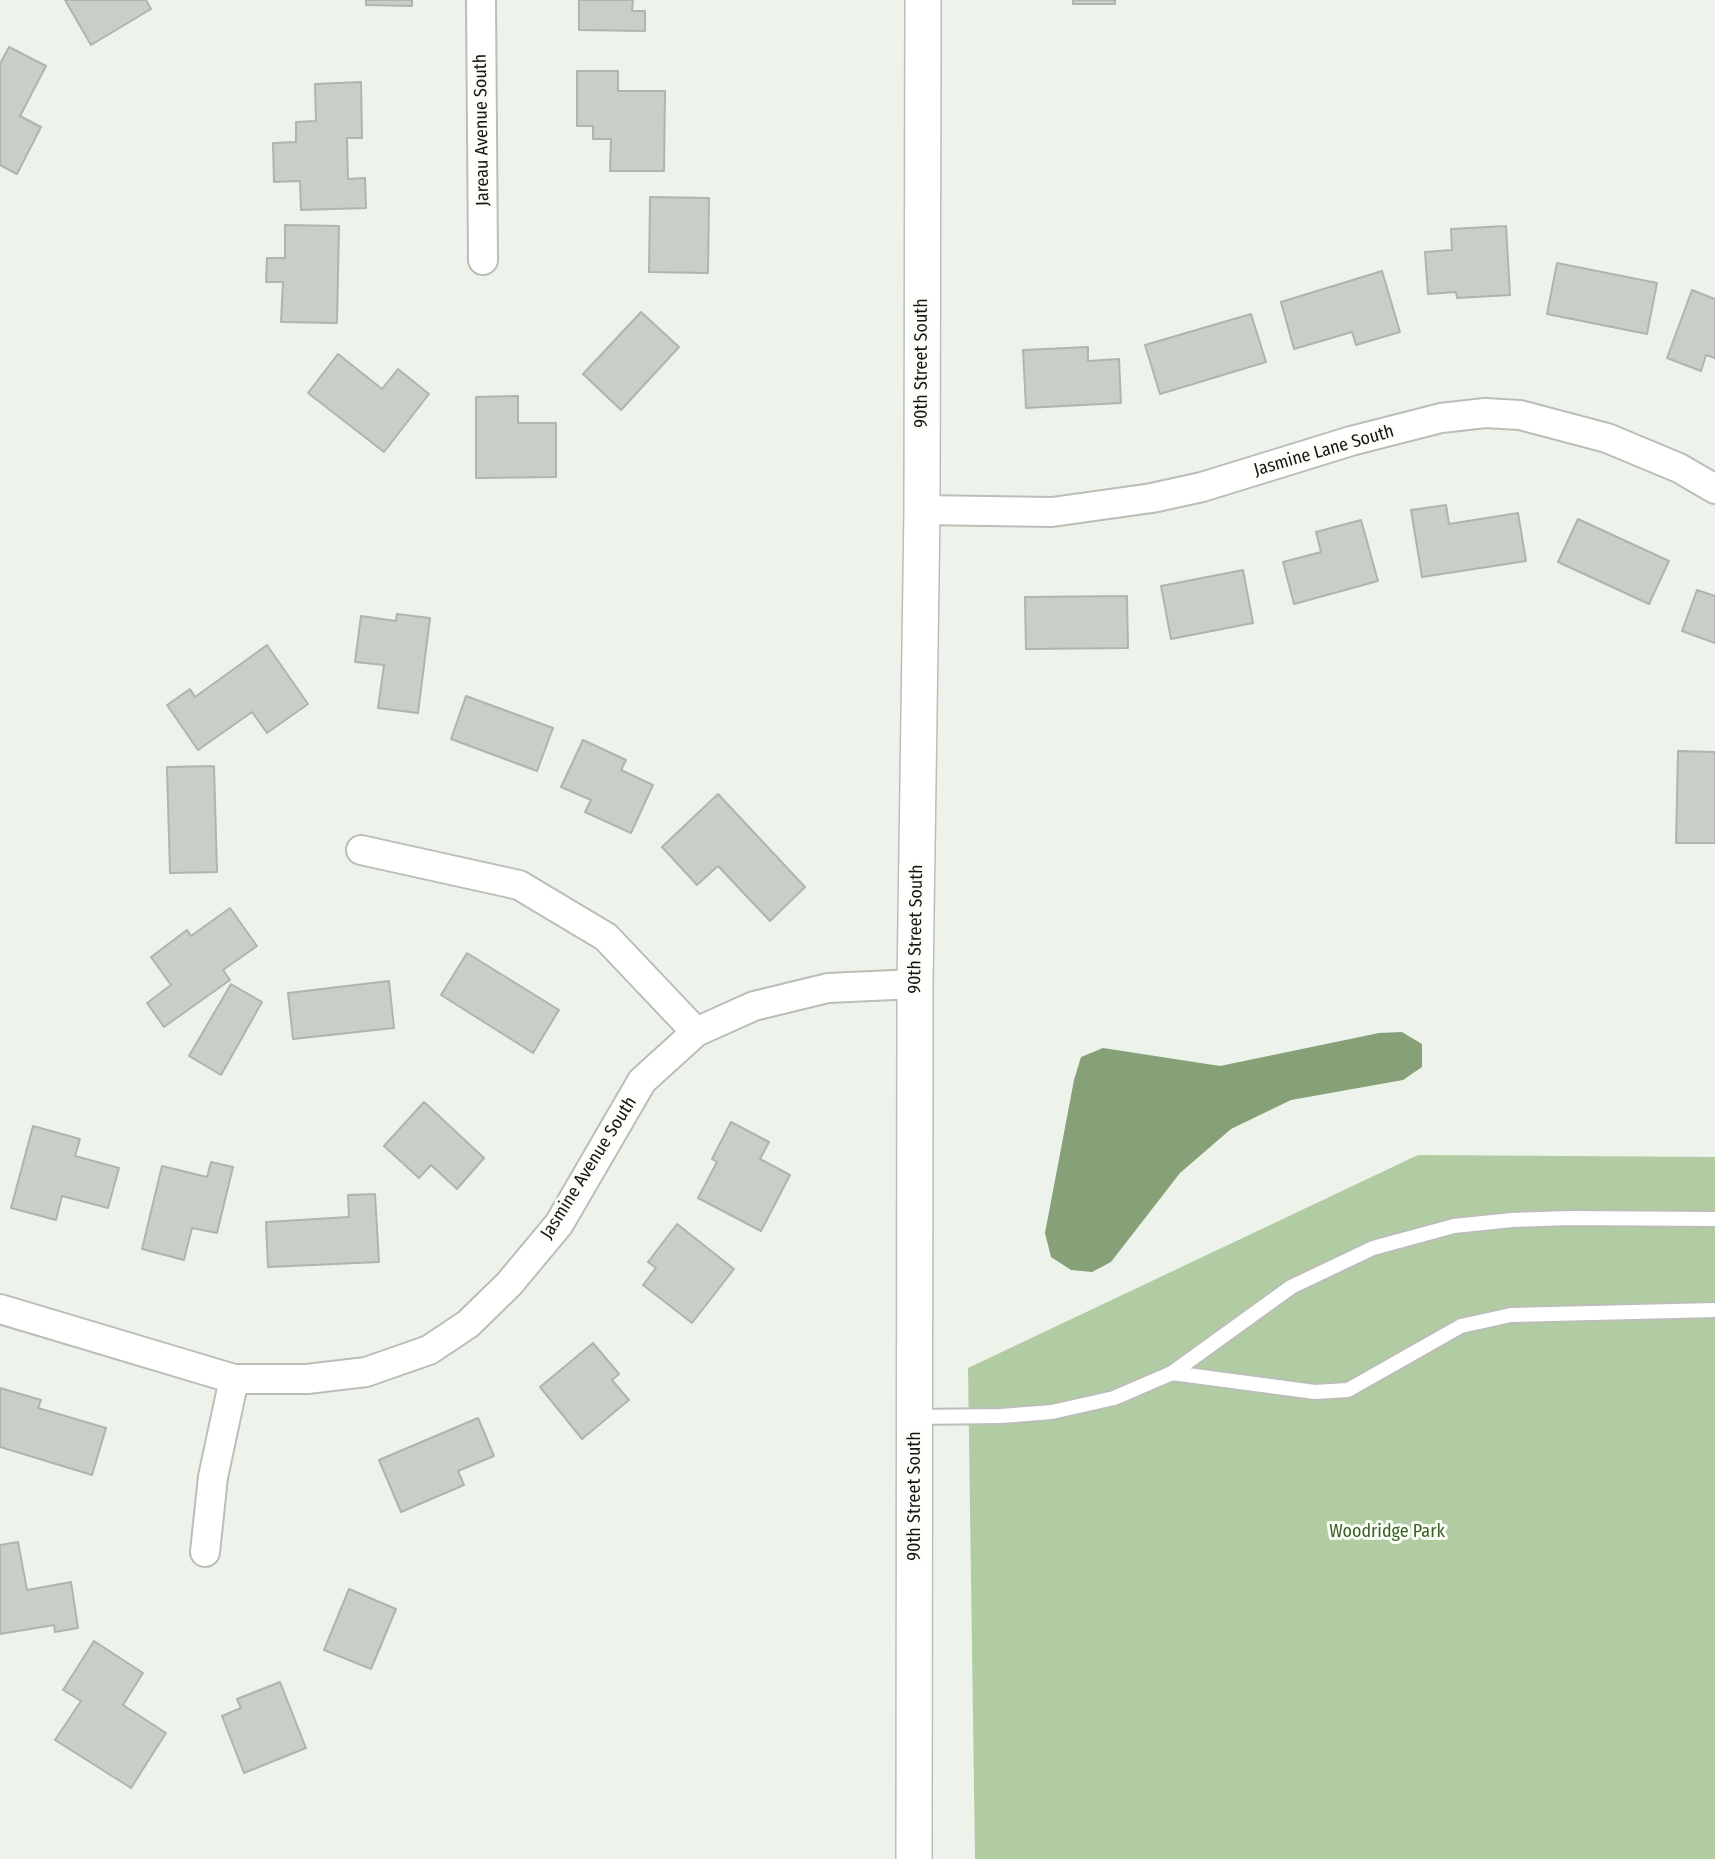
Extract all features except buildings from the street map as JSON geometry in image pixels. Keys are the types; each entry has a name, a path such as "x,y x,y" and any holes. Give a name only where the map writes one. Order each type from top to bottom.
{"street":[{"name":"Jareau Avenue South","path":"481,0 483,260"},
{"name":"90th Street South","path":"914,1859 915,984 922,510 923,0"},
{"name":"Jasmine Lane South","path":"922,510 1052,512 1152,498 1202,487 1351,440 1441,418 1485,413 1520,415 1607,439 1679,468 1715,489"},
{"path":"361,850 519,885 606,937 696,1032"},
{"name":"Jasmine Avenue South","path":"0,1309 234,1379 307,1379 366,1372 429,1350 468,1324 509,1284 559,1224 642,1081 696,1032 754,1006 828,988 915,984"},
{"path":"205,1552 213,1477 234,1379"}],"lane":[{"path":"915,1417 1001,1416 1052,1412 1114,1398 1172,1373 1291,1287 1373,1248 1454,1226 1512,1220 1715,1219"},
{"path":"1172,1373 1315,1392 1348,1390 1461,1326 1511,1315 1715,1310"}],"green space":[{"name":"Woodridge Park","path":"1418,1155 1715,1157 1715,1859 975,1859 968,1368"}],"shaded area":[{"path":"1402,1032 1422,1044 1422,1067 1403,1080 1291,1100 1231,1129 1180,1173 1111,1262 1092,1272 1071,1270 1051,1257 1045,1233 1074,1080 1081,1057 1103,1048 1220,1066 1379,1033"}]}
